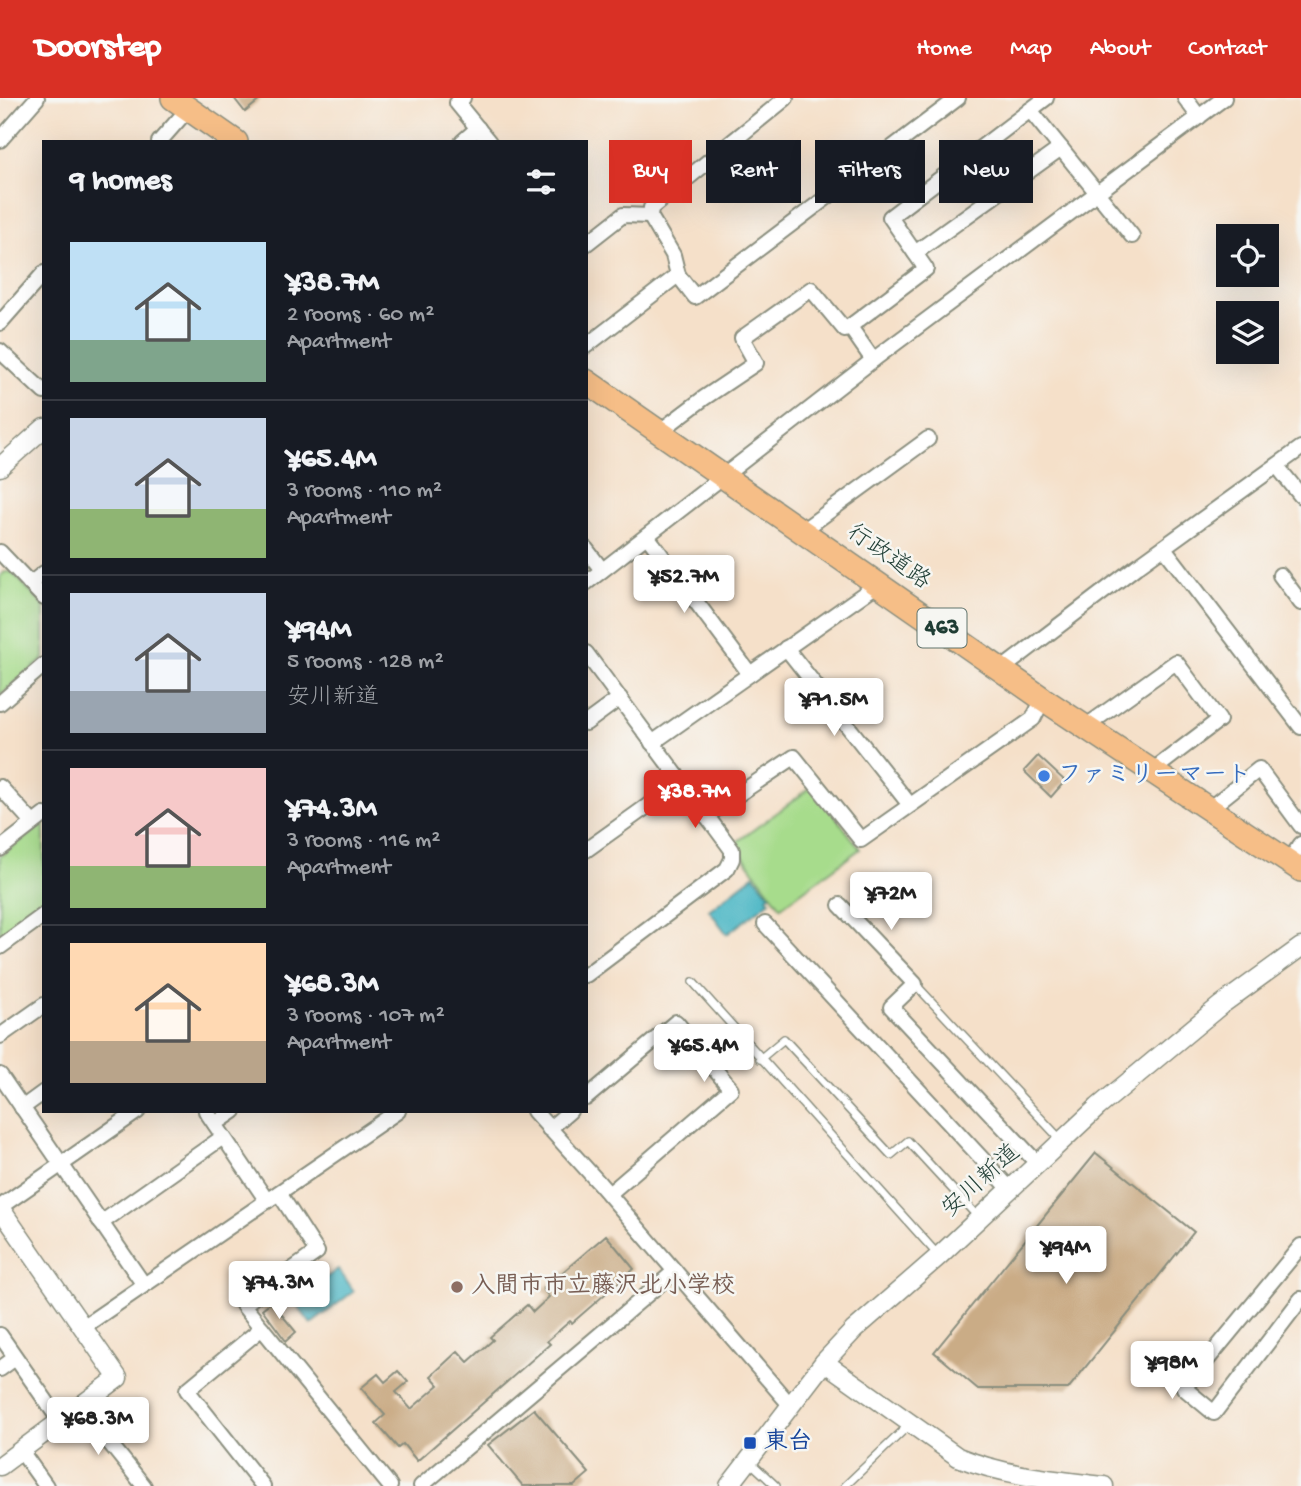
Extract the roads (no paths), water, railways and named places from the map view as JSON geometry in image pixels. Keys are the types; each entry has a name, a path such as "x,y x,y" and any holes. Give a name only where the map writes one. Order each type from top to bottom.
{"highway":[{"path":"181,103 233,140"},
{"name":"行政道路","path":"588,382 1043,699 1209,809 1297,858"}],"street":[{"path":"0,140 37,98"},
{"path":"463,98 457,103 487,140"},
{"path":"786,98 651,208 650,216 673,256 678,275 695,297 958,98"},
{"path":"659,432 756,363 742,338 811,289 845,330 926,269 890,217 1046,98"},
{"path":"1185,98 1199,117"},
{"path":"588,581 873,360 1224,98"},
{"path":"160,140 181,103"},
{"path":"1030,110 1132,236"},
{"path":"464,140 478,128"},
{"path":"915,253 1061,148"},
{"path":"588,242 623,215 650,216"},
{"path":"0,323 42,275"},
{"path":"588,344 678,275"},
{"path":"850,327 873,360"},
{"path":"0,351 42,390"},
{"path":"0,467 42,430"},
{"path":"802,531 928,439"},
{"path":"1002,668 1301,448"},
{"path":"1277,466 1301,496"},
{"path":"646,536 750,674"},
{"path":"1164,548 1301,727"},
{"path":"588,552 602,570"},
{"path":"3,559 42,596"},
{"path":"30,584 42,575"},
{"path":"1280,575 1301,603"},
{"path":"652,743 878,584"},
{"path":"786,648 910,805"},
{"path":"588,656 732,850 732,859 727,869 588,973"},
{"path":"1085,727 1175,662 1219,720 1152,771"},
{"path":"0,702 42,667"},
{"path":"588,722 620,698"},
{"path":"706,816 794,757 861,840 1033,719 1043,699"},
{"path":"1209,809 1259,769 1301,826"},
{"path":"588,849 681,782"},
{"path":"0,787 38,819 0,849"},
{"path":"841,905 915,984 891,1007 1038,1164"},
{"path":"0,947 42,916"},
{"path":"765,924 1010,1189"},
{"name":"安川新道","path":"729,1486 824,1362 853,1330 939,1256 1160,1054 1301,947"},
{"path":"0,1036 42,1006"},
{"path":"588,1096 676,1022 731,1089 609,1194"},
{"path":"0,1075 144,1285"},
{"path":"22,1108 42,1093"},
{"path":"0,1466 118,1378 0,1208 135,1113"},
{"path":"207,1113 317,1252 243,1305 390,1486"},
{"path":"102,1223 219,1130 232,1113"},
{"path":"83,1327 395,1113"},
{"path":"536,1113 791,1406"},
{"path":"550,1129 568,1113"},
{"path":"1301,1246 1184,1388 1214,1413 1301,1299"},
{"path":"425,1485 675,1271"},
{"path":"262,1328 187,1390 263,1486"},
{"path":"0,1335 60,1421"},
{"path":"0,1369 15,1358"},
{"path":"824,1362 958,1457 979,1466 1018,1475 1104,1486"},
{"path":"80,1406 144,1486"},
{"path":"21,1451 46,1486"}],"lane":[{"path":"693,982 939,1256"},
{"path":"915,984 1062,1141"},
{"path":"760,1059 784,1039 891,1155 908,1141 979,1218"},
{"path":"845,1486 910,1424"},
{"path":"749,1461 776,1486"}],"water":[{"path":"754,875 770,895 767,897 770,901 727,934 709,910"},
{"path":"338,1269 354,1291 311,1324 294,1301"}],"place":[{"name":"ファミリーマート","path":"1044,776"},
{"name":"入間市市立藤沢北小学校","path":"457,1287"},
{"name":"東台","path":"750,1443"}]}
